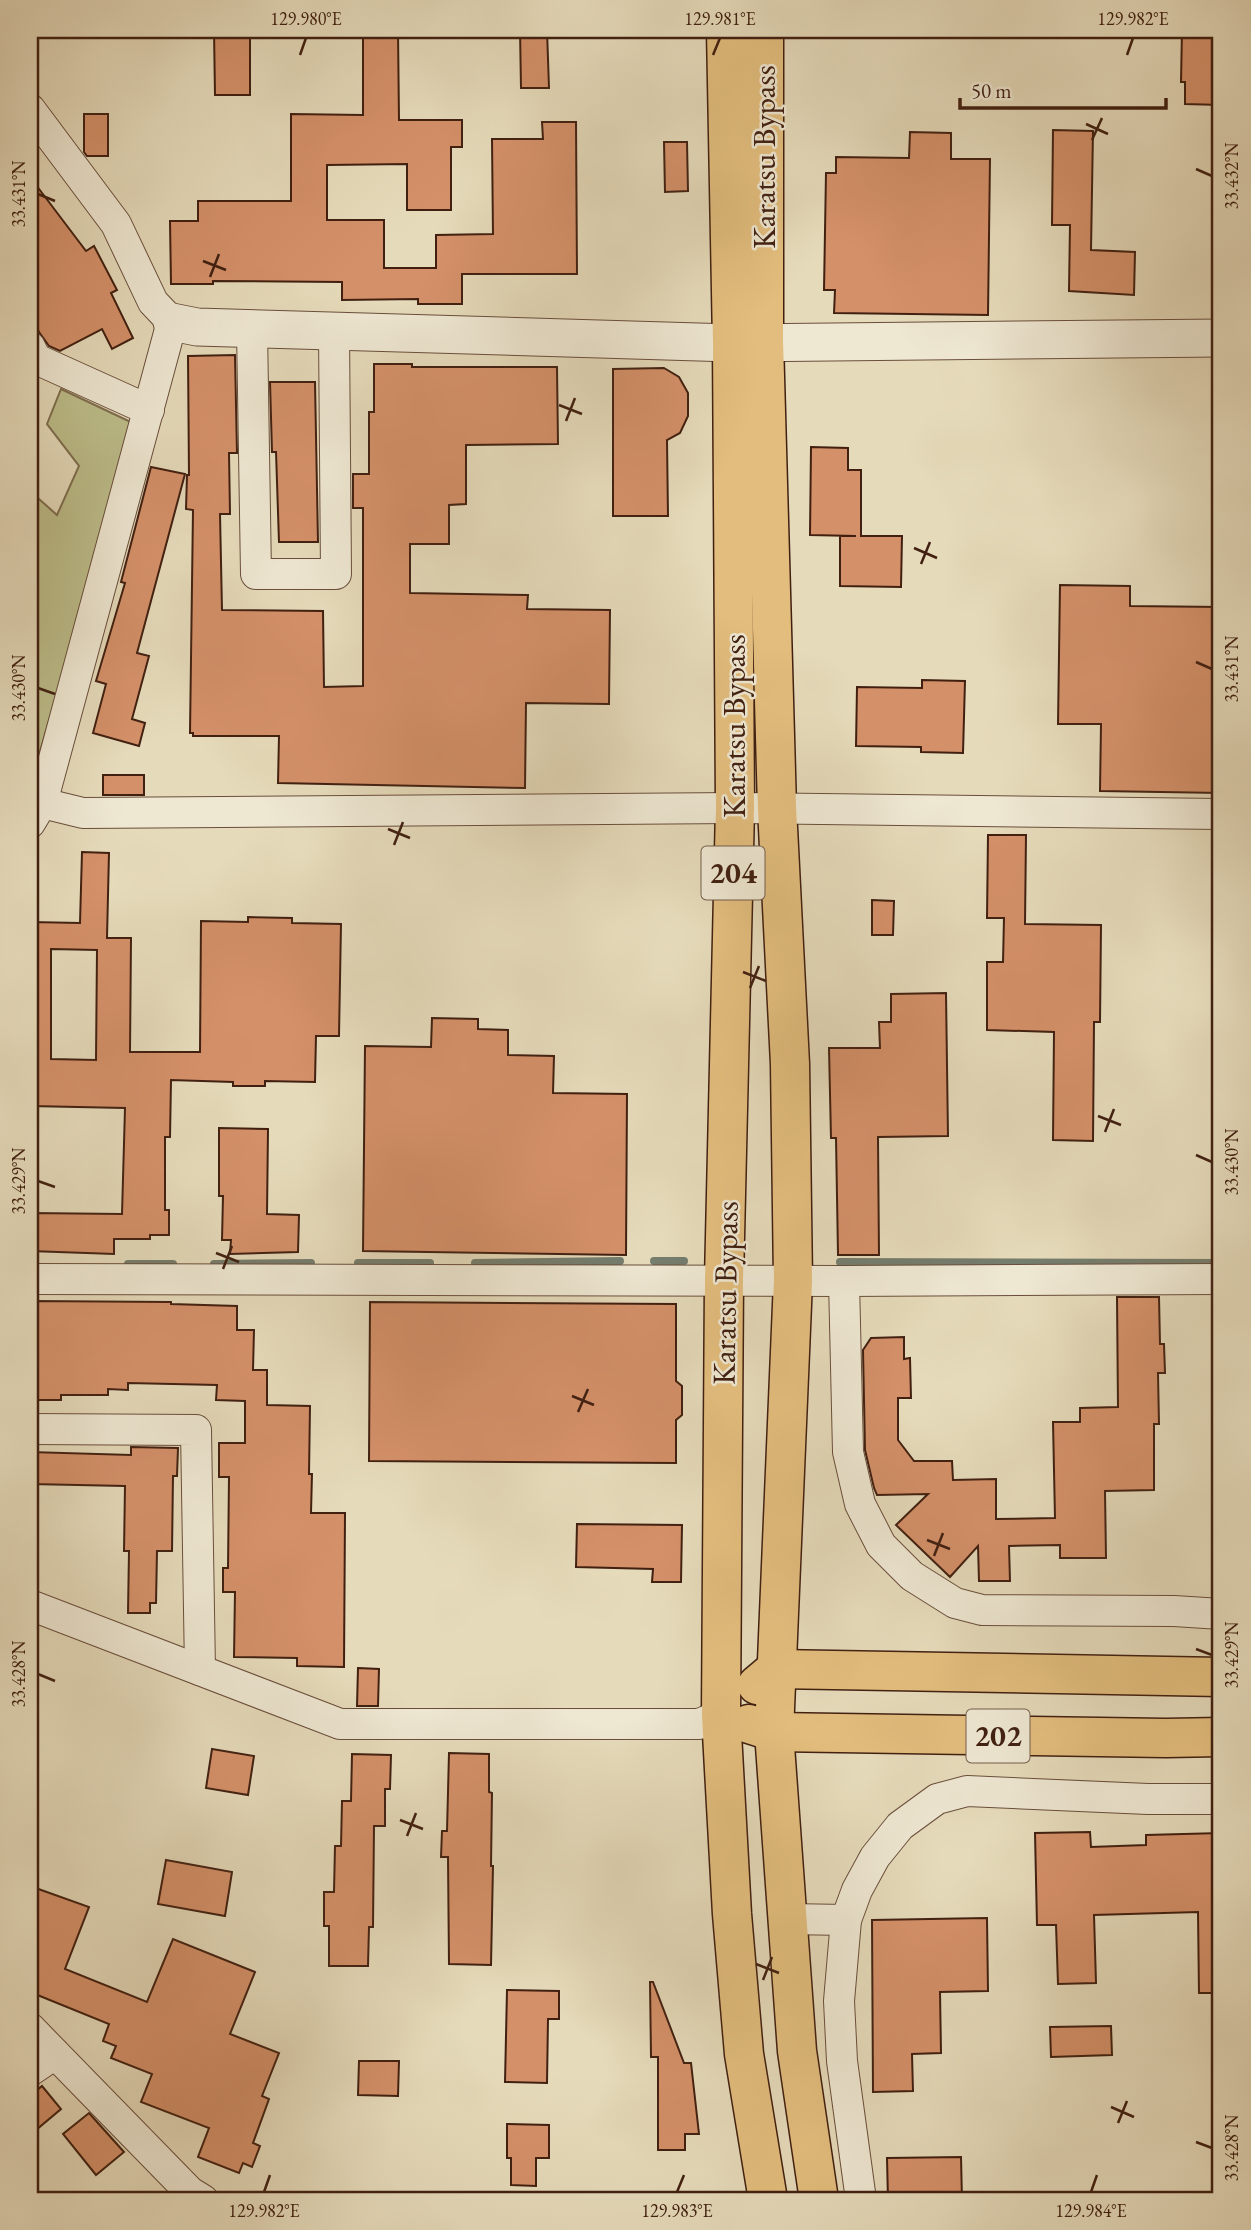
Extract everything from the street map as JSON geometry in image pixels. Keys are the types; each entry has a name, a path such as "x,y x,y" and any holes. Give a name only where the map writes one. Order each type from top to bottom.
{"highway":[{"name":"Karatsu Bypass","path":"726,30 777,808 790,1064 793,1281 774,1732 797,2051 819,2200"},
{"name":"Karatsu Bypass","path":"764,30 748,342 735,808 724,1280 721,1716 732,1914 744,2054 768,2200"},
{"path":"721,1716 776,1669"},
{"name":"202","path":"776,1669 1221,1677"},
{"name":"202","path":"721,1716 774,1732 1221,1737"}],"street":[{"path":"30,109 116,225 153,302 172,321 197,327 748,342 1221,338"},
{"path":"172,321 36,813 777,808 1221,814"},
{"path":"252,329 256,574 336,574 334,332"},
{"path":"30,347 36,359 149,410"},
{"path":"30,1279 1221,1279"},
{"path":"844,1281 848,1452 860,1504 881,1545 912,1576 955,1603 982,1610 1174,1611 1221,1614"},
{"path":"30,1429 196,1430 200,1670"},
{"path":"30,1605 340,1724 699,1724 721,1716"},
{"path":"859,2200 842,2061 839,2001 846,1920 857,1890 875,1857 900,1826 937,1799 967,1791 1148,1799 1221,1799"},
{"path":"788,1919 846,1920"},
{"path":"30,2028 190,2192 203,2200"},
{"path":"30,2071 55,2054"}],"green space":[{"path":"61,389 135,424 30,786 30,491 57,515 79,466 47,424"}],"building":[{"path":"214,30 250,30 250,95 215,95"},
{"path":"363,30 398,30 399,120 462,120 462,147 451,147 451,210 407,210 407,164 327,165 327,220 384,220 384,268 436,268 436,235 493,234 492,139 543,139 542,122 576,122 577,274 462,274 462,304 418,304 418,299 342,300 342,282 213,281 213,284 171,284 170,221 198,221 198,201 291,201 291,114 363,115"},
{"path":"520,30 547,30 549,88 521,88"},
{"path":"1182,30 1219,30 1221,105 1185,104 1185,82 1181,82"},
{"path":"84,114 108,114 108,156 87,156 84,152"},
{"path":"1053,130 1093,131 1091,250 1135,252 1134,295 1069,291 1070,225 1052,225"},
{"path":"910,132 951,133 951,159 990,159 988,315 834,313 835,290 824,290 826,173 836,173 836,157 909,158"},
{"path":"664,142 687,142 688,191 665,192"},
{"path":"30,177 86,251 94,246 117,290 111,293 133,338 112,349 102,329 60,351 49,346 39,332 30,315"},
{"path":"235,355 237,453 229,453 230,514 220,514 222,610 323,611 324,687 363,686 363,508 353,508 353,474 369,474 369,412 374,412 374,364 412,364 412,367 557,367 558,444 466,445 466,504 449,505 449,544 410,544 410,593 528,595 527,609 610,610 609,704 526,703 525,788 278,783 279,736 193,736 193,733 190,733 193,510 186,509 189,475 188,356"},
{"path":"664,368 679,377 688,393 688,416 680,433 667,440 668,516 613,516 613,369"},
{"path":"270,382 315,382 318,542 279,542"},
{"path":"811,447 848,448 848,470 861,470 861,536 902,536 901,587 840,586 840,536 856,536 810,535"},
{"path":"151,467 185,474 137,653 149,656 132,719 145,723 139,746 93,733 106,684 96,681 125,583 121,582"},
{"path":"1060,585 1130,586 1130,606 1221,607 1221,793 1100,791 1101,724 1058,724"},
{"path":"922,680 965,681 963,753 921,752 921,747 856,746 857,687 922,688"},
{"path":"103,775 144,775 144,795 103,795"},
{"path":"988,835 1026,835 1025,924 1101,925 1100,1022 1094,1022 1093,1141 1053,1140 1054,1032 987,1030 987,962 1003,962 1004,918 987,918"},
{"path":"82,852 109,853 107,938 131,938 130,1052 200,1052 201,921 248,922 248,917 292,918 292,923 341,924 339,1036 316,1036 315,1082 265,1081 265,1086 233,1086 233,1082 171,1080 170,1137 165,1137 165,1210 169,1210 169,1235 150,1235 150,1239 114,1239 114,1254 30,1251 30,1213 122,1214 125,1108 30,1106 31,922 80,923","holes":["51,949 97,950 96,1060 51,1059"]},
{"path":"872,900 894,901 893,935 872,935"},
{"path":"946,993 948,1136 878,1137 879,1255 838,1255 836,1138 831,1138 829,1048 880,1048 879,1022 891,1022 891,994"},
{"path":"432,1018 478,1019 478,1029 508,1030 508,1055 554,1056 553,1093 627,1094 626,1255 363,1251 365,1046 431,1047"},
{"path":"219,1128 268,1129 267,1214 299,1215 298,1252 230,1254 231,1240 222,1240 223,1196 219,1196"},
{"path":"1117,1297 1159,1297 1160,1344 1164,1344 1165,1373 1158,1373 1159,1424 1154,1424 1154,1490 1105,1491 1106,1558 1060,1558 1060,1545 1009,1546 1010,1581 979,1581 978,1546 950,1577 896,1525 928,1494 877,1495 874,1488 865,1450 863,1350 871,1338 904,1337 904,1359 910,1358 911,1398 898,1398 898,1440 914,1461 952,1461 953,1480 996,1479 996,1519 1055,1518 1053,1422 1080,1422 1080,1408 1118,1407"},
{"path":"30,1301 171,1302 237,1306 237,1330 254,1330 253,1370 267,1370 267,1405 310,1406 311,1513 345,1513 344,1667 297,1666 297,1658 234,1657 235,1592 223,1592 223,1568 228,1568 229,1477 219,1477 219,1443 245,1443 245,1401 216,1400 217,1385 128,1383 128,1390 108,1389 108,1395 61,1395 61,1400 31,1400"},
{"path":"370,1302 676,1304 676,1381 682,1386 682,1415 676,1420 676,1463 369,1461"},
{"path":"131,1447 178,1448 177,1476 173,1476 172,1551 157,1551 156,1603 150,1603 150,1613 128,1613 129,1551 124,1551 125,1486 30,1484 30,1452 131,1455"},
{"path":"577,1524 682,1525 681,1582 652,1582 653,1569 576,1567"},
{"path":"358,1668 379,1669 378,1706 357,1706"},
{"path":"212,1749 254,1756 248,1795 206,1788"},
{"path":"449,1753 489,1754 493,1866 491,1965 449,1964 448,1857 441,1857 442,1831 447,1831"},
{"path":"352,1754 391,1755 390,1789 385,1789 385,1826 374,1826 373,1927 369,1927 368,1966 329,1966 329,1926 324,1926 324,1892 334,1892 335,1846 341,1846 342,1801 351,1801"},
{"path":"1090,1832 1091,1847 1146,1845 1146,1835 1221,1833 1221,1993 1199,1993 1198,1912 1094,1915 1096,1983 1058,1984 1056,1925 1037,1925 1035,1833"},
{"path":"166,1860 232,1872 225,1916 158,1904"},
{"path":"30,1886 89,1907 65,1969 147,2002 173,1939 255,1972 230,2034 279,2053 262,2096 269,2099 253,2143 260,2146 252,2167 243,2163 239,2173 198,2157 209,2128 141,2102 152,2074 111,2058 116,2046 103,2041 109,2024 30,1992"},
{"path":"987,1918 988,1991 940,1992 941,2053 912,2054 913,2091 873,2092 872,1920"},
{"path":"650,1982 653,1982 684,2063 691,2063 699,2134 685,2134 685,2150 658,2150 658,2057 651,2057"},
{"path":"507,1990 559,1991 559,2019 548,2019 547,2083 505,2082"},
{"path":"1111,2026 1112,2055 1051,2057 1050,2027"},
{"path":"359,2061 399,2061 398,2096 358,2095"},
{"path":"42,2086 61,2109 30,2135 30,2096"},
{"path":"89,2113 124,2152 96,2175 63,2134"},
{"path":"507,2124 549,2125 549,2158 536,2158 536,2186 511,2185 511,2158 507,2158"},
{"path":"961,2157 962,2200 888,2200 887,2158"}],"waterway":[{"path":"475,1263 620,1261"},
{"path":"654,1261 684,1261"},
{"path":"840,1262 1221,1263"},
{"path":"214,1264 311,1263"},
{"path":"358,1263 430,1263"},
{"path":"128,1264 173,1264"}]}
